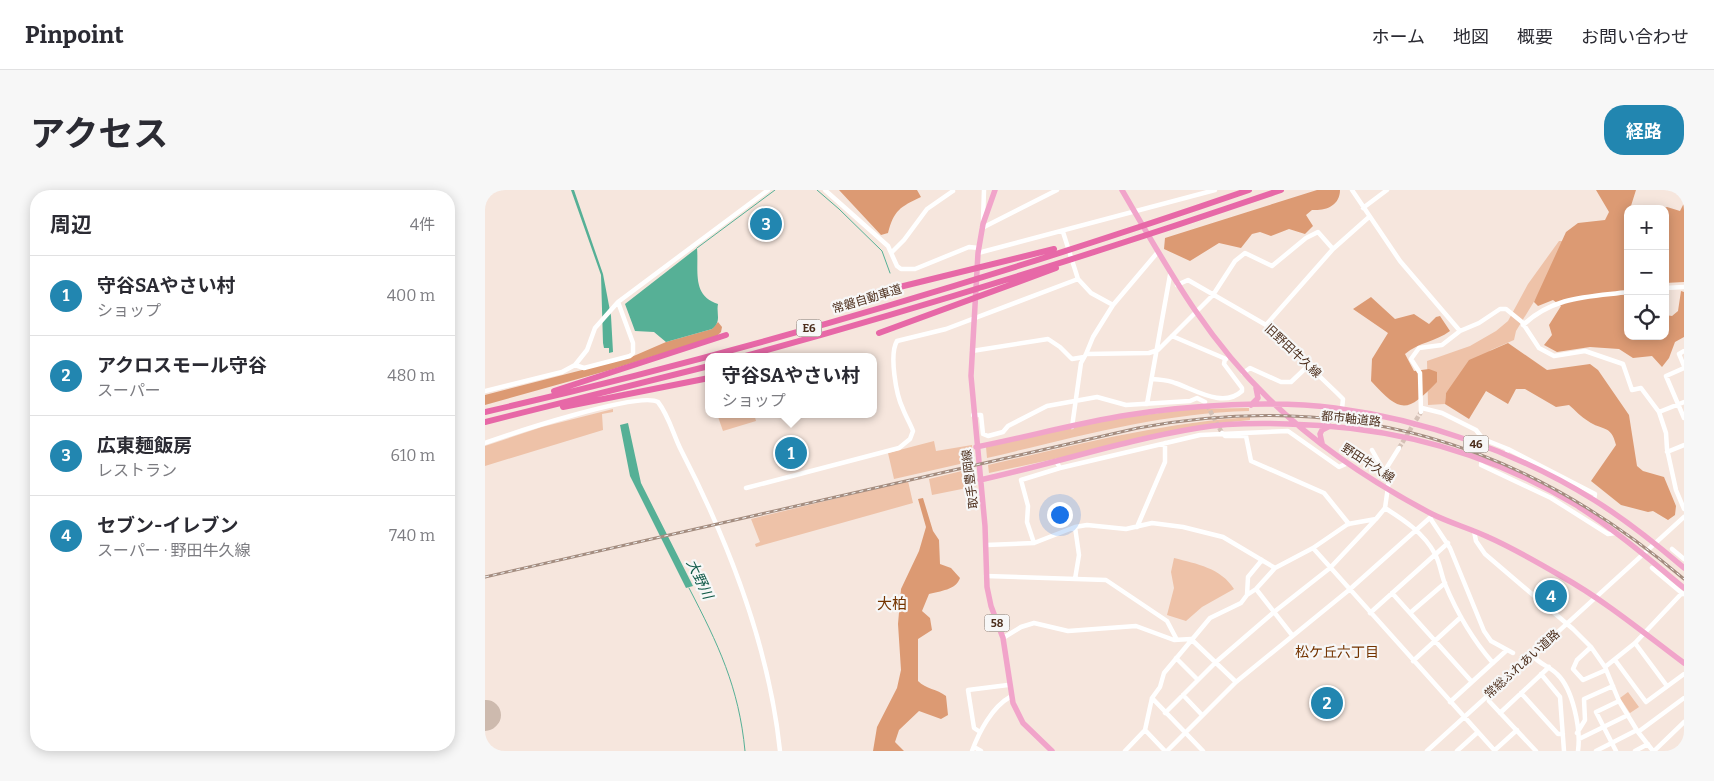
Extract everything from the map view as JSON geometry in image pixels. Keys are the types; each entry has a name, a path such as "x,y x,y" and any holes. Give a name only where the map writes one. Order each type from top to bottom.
{"highway":[{"name":"常磐自動車道","path":"717,353 839,320 1119,233 1249,190"},
{"name":"常磐自動車道","path":"756,353 1092,254 1281,190"},
{"path":"871,294 1119,233"},
{"path":"879,333 1029,279 1092,254"},
{"path":"496,409 726,336"},
{"name":"常磐自動車道","path":"485,412 705,356"},
{"path":"485,422 705,367"},
{"path":"517,414 584,404 705,379"}],"main road":[{"name":"取手豊岡線","path":"995,190 983,226 978,250 971,351 973,415 986,545 986,576 991,606 1003,638 1010,696 1023,723 1052,751"},
{"name":"野田牛久線","path":"1122,190 1170,275 1228,359 1296,424 1348,463 1431,516 1474,531 1563,577 1684,663"},
{"path":"1249,406 1258,398 1257,391 1252,382"},
{"name":"都市軸道路","path":"977,447 1153,412 1275,405 1342,409 1427,427 1506,452 1594,500 1683,566"},
{"name":"都市軸道路","path":"980,480 1199,428 1250,423 1296,424 1332,426 1400,435 1444,446 1483,460 1553,492 1616,533 1643,554 1683,592"},
{"path":"1327,448 1323,444 1320,434 1324,428 1332,426"}],"street":[{"path":"485,391 562,372 575,365 583,356 599,322 618,302 767,190"},
{"path":"825,190 888,246 897,266 907,270 969,247 978,250 1063,232 1134,210 1215,190"},
{"path":"946,190 955,191"},
{"path":"984,190 983,226 1057,190"},
{"path":"1352,190 1369,217 1390,243 1400,261 1459,331"},
{"path":"1363,208 1387,190"},
{"path":"892,252 904,240 927,209 955,191"},
{"path":"1266,325 1333,249 1369,217"},
{"path":"1063,232 1078,279 1091,293 1113,305"},
{"path":"971,351 1048,339 1060,346 1072,359 1085,356 1149,353 1158,350 1213,295 1235,261 1245,253 1272,266 1306,238 1318,232 1333,249"},
{"path":"1072,427 1081,363 1093,337 1113,305 1157,253"},
{"path":"1147,404 1158,350 1163,305 1170,275"},
{"path":"747,488 899,448 907,443 913,431 903,409 897,386 893,366 895,344 901,339 946,329 1078,279"},
{"name":"旧野田牛久線","path":"1177,285 1188,280 1266,325 1310,364 1343,399 1342,409"},
{"path":"1669,288 1684,287"},
{"path":"1523,325 1545,308 1565,300 1624,293"},
{"path":"575,365 584,368 631,356 634,349 618,302"},
{"path":"1506,452 1483,439 1476,430 1442,413 1421,410 1420,373 1411,359 1419,348 1442,345 1459,331 1479,322 1500,309 1506,309 1523,325 1539,348 1554,356 1585,351 1623,364 1632,390 1641,388 1659,412 1666,433 1667,452 1676,490 1684,509"},
{"path":"1152,379 1174,382 1210,396 1234,396 1242,391 1241,384 1224,364 1228,359 1172,336"},
{"path":"1684,351 1679,354 1684,367 1666,376 1684,418"},
{"path":"1243,372 1251,368 1281,382 1291,382 1310,364"},
{"path":"973,415 981,415 983,434 988,436 1003,432 1008,426 1047,406 1076,400 1097,397 1126,406 1190,401 1197,398 1205,402"},
{"path":"485,443 514,432 591,411 647,399 658,402 708,506 743,598 771,689 780,751"},
{"path":"1659,412 1684,402"},
{"path":"1034,543 1027,522 1029,506 1021,480 1060,468 1165,443 1222,433 1288,431 1339,467 1348,463"},
{"path":"1222,433 1225,436 1246,436 1251,461 1324,493 1349,524"},
{"path":"1137,527 1165,462 1165,443"},
{"path":"1667,452 1684,445"},
{"path":"1383,472 1399,448"},
{"path":"1165,713 1216,662 1274,612 1330,568 1385,508 1389,480 1372,450"},
{"path":"1056,461 1060,468"},
{"path":"1385,508 1416,530 1435,554 1445,583 1473,640 1493,663"},
{"path":"1145,730 1166,751 1236,682 1349,590 1431,516 1447,543 1484,631 1491,641 1513,653"},
{"name":"常総ふれあい道路","path":"1427,751 1684,517"},
{"path":"1125,751 1145,730 1152,698 1160,687 1164,673 1210,618 1241,603 1275,568 1313,548 1337,530 1349,524 1375,519"},
{"path":"986,545 1034,543 1075,527 1087,525 1126,529 1152,523 1223,537 1275,568"},
{"path":"1075,527 1079,555 1075,579"},
{"path":"1474,531 1476,541 1485,554 1591,647 1605,669 1619,701 1637,731 1654,751 1684,722"},
{"path":"1370,613 1447,543"},
{"path":"1313,548 1495,751 1517,730"},
{"path":"1672,549 1684,559"},
{"path":"1247,595 1248,577 1262,560"},
{"path":"1653,568 1675,584"},
{"path":"986,576 1106,580 1167,622 1177,640"},
{"path":"1411,613 1445,583"},
{"path":"1256,589 1292,635"},
{"path":"1591,647 1577,660 1573,669 1585,680 1605,669 1635,643 1683,592"},
{"path":"1392,593 1472,682"},
{"path":"1413,661 1461,617"},
{"path":"1003,638 1021,627 1034,623 1068,631 1136,626 1177,640 1191,639 1236,682"},
{"path":"1635,643 1667,686"},
{"path":"1450,702 1507,650"},
{"path":"1532,656 1549,668 1564,682 1569,690 1574,704 1579,740 1578,751"},
{"path":"1176,658 1198,680"},
{"path":"1615,660 1646,702 1684,674"},
{"path":"1500,712 1549,668"},
{"path":"1541,674 1560,697 1565,751"},
{"path":"980,732 974,728 968,690 1008,685"},
{"path":"1577,733 1585,720 1584,699 1613,686"},
{"path":"1521,693 1558,734 1563,734"},
{"path":"1183,695 1203,715"},
{"path":"981,751 973,749 980,732 1001,702 1010,696"},
{"path":"1152,698 1203,751"},
{"path":"1596,751 1637,731 1684,698"},
{"path":"1489,701 1536,751"},
{"path":"1616,751 1596,712 1619,701"},
{"path":"1579,740 1628,715"},
{"path":"1457,751 1478,732"},
{"path":"1635,751 1648,744"}],"shaded area":[{"path":"571,190 574,190 603,274 611,316 613,352 609,353 609,348 604,348 603,343 601,275"},
{"path":"839,190 917,190 921,197 899,210 893,219 888,233 881,235"},
{"path":"1317,190 1340,190 1335,204 1322,210 1312,210 1306,215 1313,226 1305,234 1289,229 1271,236 1260,232 1252,234 1241,248 1219,243 1190,261 1164,249 1165,238"},
{"path":"1596,190 1636,190 1631,205 1624,205 1624,340 1669,340 1669,316 1672,316 1678,311 1681,291 1684,292 1684,337 1675,342 1669,358 1662,367 1652,356 1633,358 1619,349 1590,347 1557,352 1544,345 1552,335 1549,325 1561,306 1553,300 1538,306 1534,302 1566,232 1578,223 1605,220 1609,212"},
{"path":"1684,203 1684,282 1669,283 1669,208 1680,211"},
{"path":"1559,241 1563,241 1541,290 1516,331 1514,340 1491,350 1446,393 1445,404 1428,405 1427,361 1470,346 1496,331 1508,321 1528,284"},
{"path":"697,248 697,273 700,288 709,300 718,304 718,320 715,326 712,329 666,342 654,332 635,331 625,304"},
{"path":"1371,297 1395,319 1414,314 1429,324 1436,317 1440,316 1450,331 1405,354 1414,371 1429,369 1437,372 1437,382 1411,404 1404,406 1397,404 1381,392 1371,381 1372,359 1388,333 1353,309"},
{"path":"718,322 722,327 721,332 717,336 610,370 485,405 485,395 629,358 666,342 712,329"},
{"path":"1508,343 1547,370 1590,364 1598,370 1629,415 1637,466 1643,471 1664,477 1676,506 1675,515 1668,520 1653,511 1648,512 1621,505 1591,481 1616,445 1614,438 1609,431 1585,419 1569,405 1556,407 1525,389 1516,389 1508,404 1486,391 1469,419 1445,404 1446,393 1469,360"},
{"path":"1249,408 1249,411 1183,416 1150,421 987,458 986,447 1112,419 1191,409"},
{"path":"613,409 613,412 602,414 603,430 485,466 485,446 542,427"},
{"path":"1250,417 1250,420 1222,423 989,473 988,465 1086,443 1184,424"},
{"path":"718,418 755,418 756,421 723,431"},
{"path":"628,423 641,483 693,586 686,588 630,476 620,425"},
{"path":"934,441 936,451 972,445 973,461 894,479 888,453"},
{"path":"974,468 977,486 932,495 929,479"},
{"path":"908,481 913,503 756,547 755,544 760,542 751,519"},
{"path":"923,498 933,531 939,540 940,564 951,568 960,578 951,588 929,594 922,611 930,618 932,630 918,639 918,681 924,686 946,696 948,715 941,719 919,711 899,730 895,742 904,751 873,751 877,727 897,688 901,670 898,624 901,589 919,551 926,527 918,499"},
{"path":"1174,558 1208,568 1222,576 1234,589 1202,607 1186,621 1167,615 1174,588 1171,572"},
{"path":"1628,692 1639,707 1630,713 1620,698"}],"waterway":[{"path":"697,248 775,190"},
{"path":"817,190 882,251 890,273"},
{"name":"大野川","path":"689,588 726,667 738,706 745,751"}],"tunnel":[{"path":"1207,405 1222,433"},
{"path":"1399,448 1421,412"}],"railway":[{"path":"485,577 1138,428 1215,418 1289,416 1360,423 1429,438 1496,461 1560,492 1623,532 1684,579"}],"place":[{"name":"広東麺飯房","path":"766,224"},
{"name":"守谷SAやさい村","path":"791,453"},
{"name":"セブン-イレブン","path":"1551,596"},
{"name":"アクロスモール守谷","path":"1327,703"}],"district":[{"name":"大柏","path":"892,604"},
{"name":"松ケ丘六丁目","path":"1337,652"}]}
